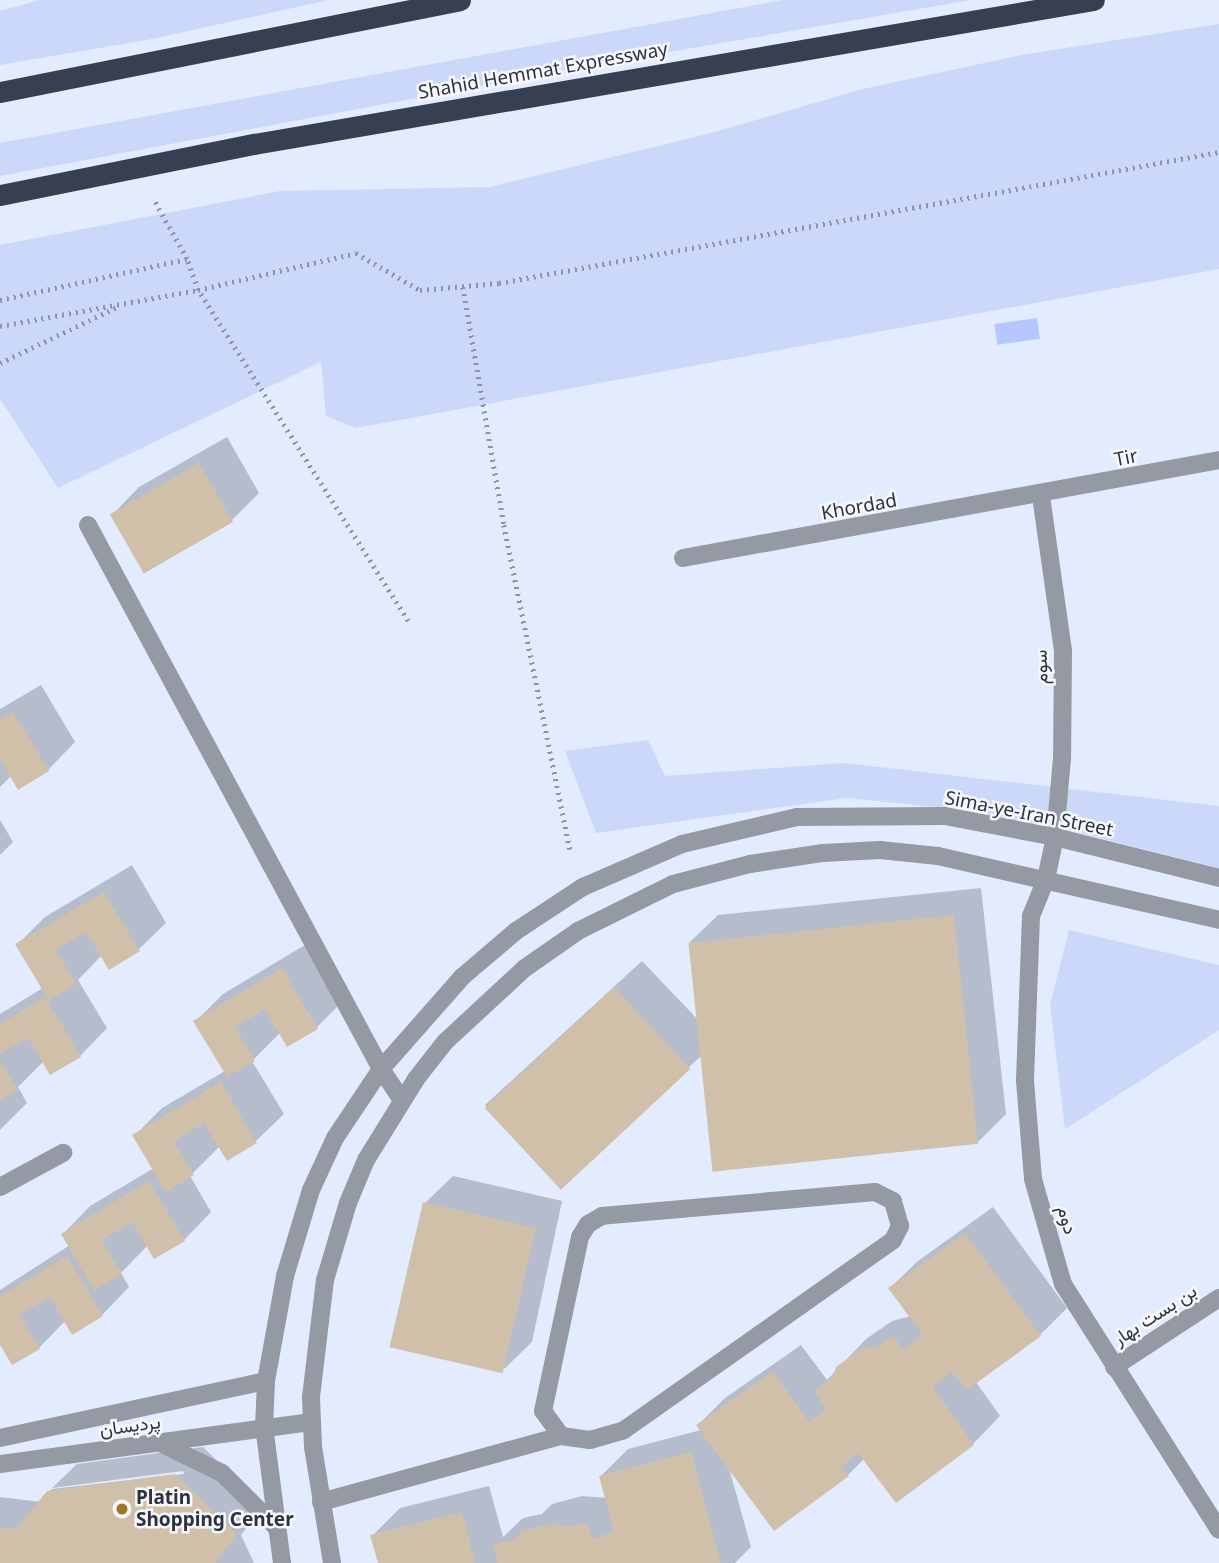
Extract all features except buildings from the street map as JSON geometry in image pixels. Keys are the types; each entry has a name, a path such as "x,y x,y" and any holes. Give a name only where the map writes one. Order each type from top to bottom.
{"highway":[{"path":"406,9 431,0"},
{"path":"0,92 460,0"},
{"name":"Shahid Hemmat Expressway","path":"0,195 254,144 1094,0"}],"street":[{"name":"Tir","path":"1041,496 1219,460"},
{"name":"Khordad","path":"683,558 1041,496"},
{"name":"سوم","path":"1041,496 1063,651 1055,837 1046,879"},
{"path":"88,525 381,1069 402,1100"},
{"name":"Sima-ye-Iran Street","path":"282,1563 264,1427 266,1381 285,1276 311,1190 335,1138 381,1069 462,977 516,931 583,887 682,844 768,821 858,814 945,816 1055,837 1219,878"},
{"path":"331,1563 312,1422 319,1315 331,1259 366,1160 402,1100 445,1042 525,968 588,926 673,884 750,864 880,850 938,856 1219,920"},
{"name":"دوم","path":"1046,879 1031,916 1025,1081 1033,1179 1063,1284 1219,1530"},
{"path":"0,1187 63,1153"},
{"path":"321,1502 561,1436 590,1440 624,1430 893,1240 900,1226 893,1201 875,1192 602,1216 588,1224 580,1237 543,1411 561,1436"},
{"name":"بن بست بهار","path":"1114,1367 1219,1298"},
{"path":"0,1438 266,1381"},
{"name":"پردیسان","path":"0,1464 312,1422"},
{"path":"161,1444 222,1474 276,1527"}],"path":[{"path":"0,326 198,290 356,253 420,290 463,287 1219,152"},
{"path":"153,199 187,259 198,290 408,621"},
{"path":"0,300 187,259"},
{"path":"463,287 506,538 570,849"},
{"path":"0,363 125,303"}],"shaded area":[{"path":"40,0 329,0 152,39 0,65 0,11"},
{"path":"783,0 971,0 576,68 0,176 0,143"},
{"path":"1219,24 1219,269 356,428 326,416 321,362 58,488 0,399 0,245 280,191 490,187 711,133 863,89 1021,55"},
{"path":"1037,318 1040,339 997,345 994,324"},
{"path":"648,740 665,776 845,763 1219,806 1219,868 1072,831 963,810 847,798 596,833 565,751"},
{"path":"1069,930 1219,965 1219,1030 1065,1129 1050,1005"}],"place":[{"name":"Platin Shopping Center","path":"122,1509"}]}
